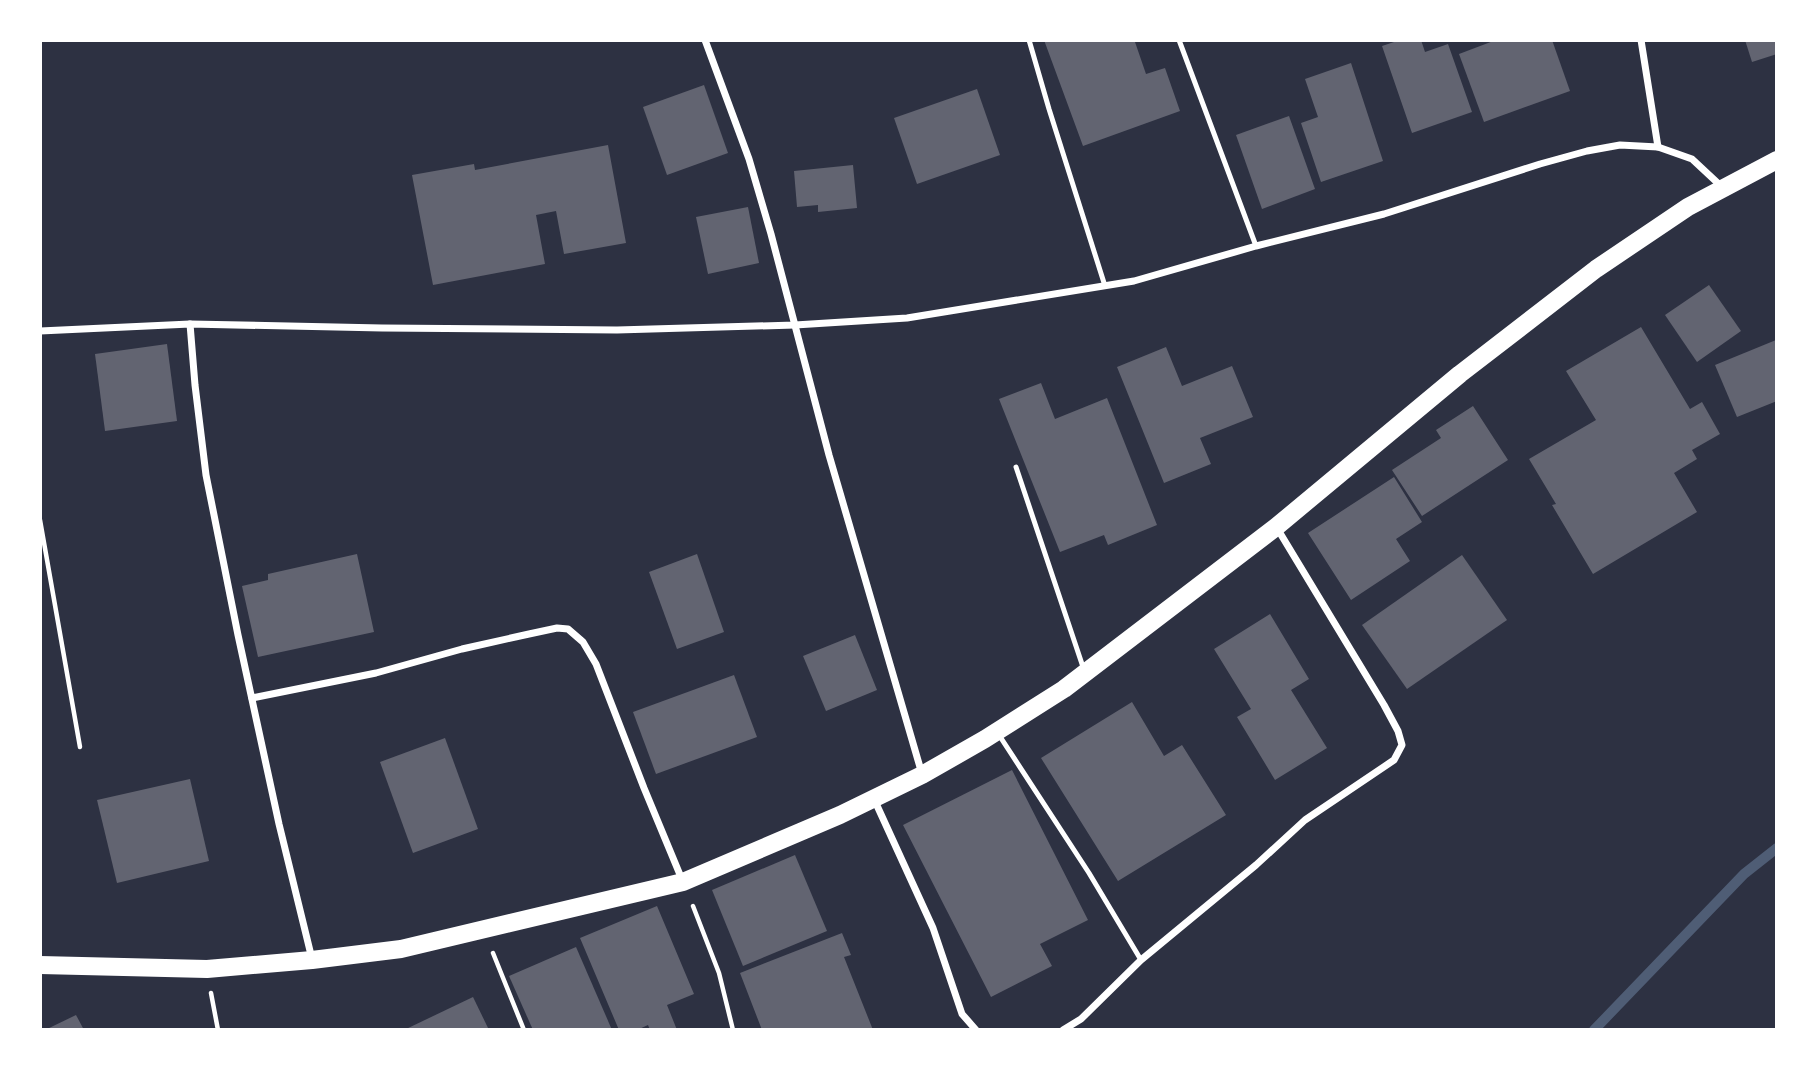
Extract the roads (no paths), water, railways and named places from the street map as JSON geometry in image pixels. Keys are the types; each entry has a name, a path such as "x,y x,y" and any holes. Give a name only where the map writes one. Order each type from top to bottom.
{"main road":[{"path":"40,965 207,968 312,960 401,949 683,882 840,815 922,775 1064,689 1276,527 1460,374 1596,269 1688,207 1777,160"}],"street":[{"path":"705,40 748,159 771,234 855,548 922,775"},
{"path":"1641,40 1658,147"},
{"path":"40,331 190,324 617,330 795,325 907,318 1134,281 1256,246 1384,214 1587,151 1620,145 1658,147 1692,159 1723,188"},
{"path":"190,324 206,475 279,824 312,960"},
{"path":"1063,1030 1081,1019 1141,960 1256,865 1305,820 1394,760 1402,745 1384,705 1276,527"},
{"path":"252,698 376,673 529,634 557,628 568,629 583,642 596,664 683,882"},
{"path":"873,799 933,928 962,1014 976,1030"}],"lane":[{"path":"1029,40 1105,286"},
{"path":"1179,40 1256,246"},
{"path":"1016,467 1085,673"},
{"path":"997,732 1111,908 1141,960"}],"waterway":[{"path":"1594,1030 1744,874 1777,848"}]}
